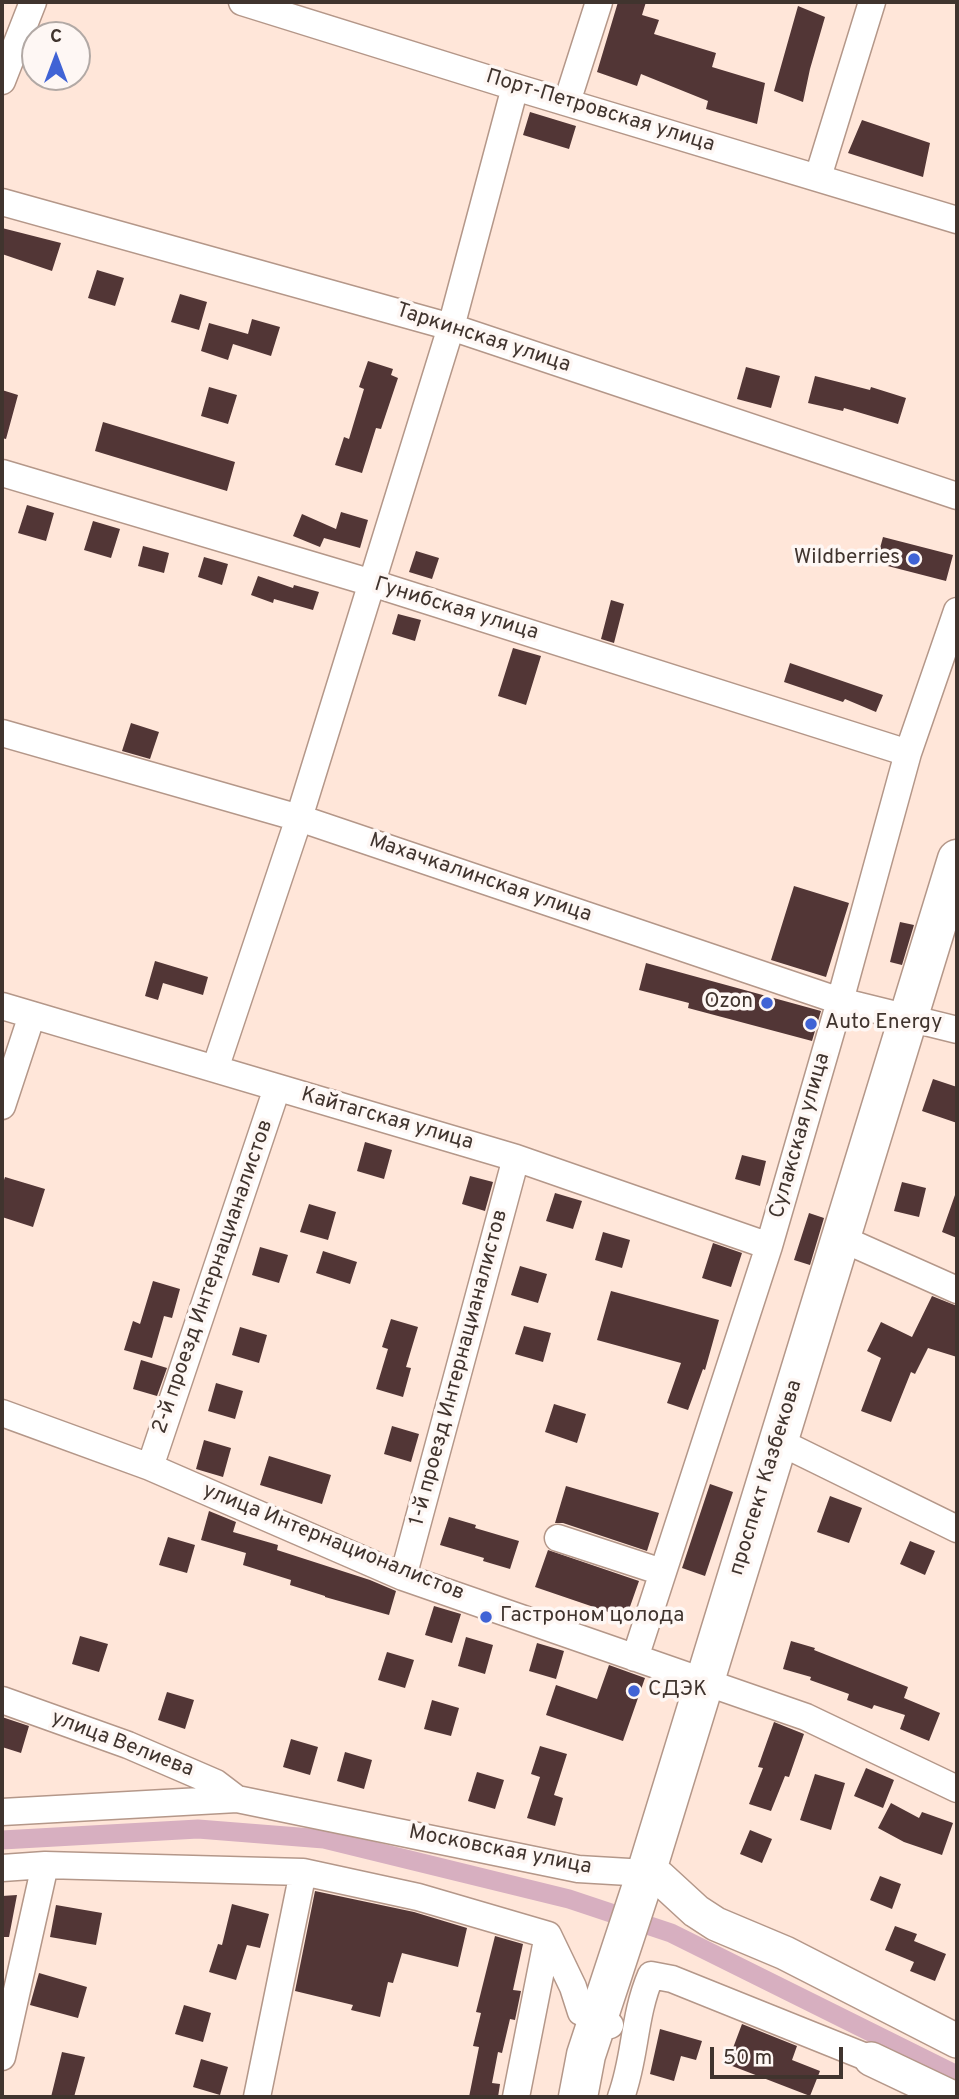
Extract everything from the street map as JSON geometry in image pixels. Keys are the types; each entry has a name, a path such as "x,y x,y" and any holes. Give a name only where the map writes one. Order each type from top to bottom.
{"highway":[{"name":"проспект Казбекова","path":"711,1684 794,1449 856,1245 930,1023 957,859"},
{"name":"проспект Казбекова","path":"593,2097 604,2022 711,1684 930,1023 957,907"},
{"name":"проспект Казбекова","path":"578,2097 586,2055 604,2022"}],"main road":[{"path":"648,1889 696,1911 716,1924 785,1953 957,2040"},
{"path":"871,2059 951,2097"}],"street":[{"path":"2,81 33,2"},
{"name":"Порт-Петровская улица","path":"242,2 323,13 515,87 957,220"},
{"path":"567,102 599,2"},
{"path":"818,177 872,2"},
{"path":"215,1069 299,818 451,327 515,87"},
{"name":"Таркинская улица","path":"2,202 451,327 957,496"},
{"name":"Гунибская улица","path":"2,473 372,583 908,753"},
{"name":"Сулакская улица","path":"635,1658 769,1246 908,753 957,611"},
{"name":"Махачкалинская улица","path":"2,733 299,818 840,1001 930,1023"},
{"name":"Кайтагская улица","path":"2,1006 516,1158 769,1246"},
{"path":"2,1106 32,1015"},
{"name":"2-й проезд Интернацианалистов","path":"150,1467 278,1088"},
{"name":"1-й проезд Интернацианалистов","path":"403,1577 516,1158"},
{"path":"856,1245 957,1290"},
{"name":"улица Интернационалистов","path":"2,1413 150,1467 403,1577 806,1717 957,1789"},
{"path":"794,1449 957,1529"},
{"path":"558,1538 662,1572"},
{"name":"улица Велиева","path":"2,1700 128,1745 216,1783 237,1799"},
{"name":"Московская улица","path":"2,1812 237,1799 578,1869 648,1889"},
{"path":"2,2057 45,1865"},
{"path":"2,1868 45,1865 303,1872 418,1897 548,1935 573,1987 581,2012 604,2022"},
{"path":"257,2097 303,1872"},
{"path":"516,2097 548,1935"},
{"path":"621,2097 627,2080 641,1998 651,1975 672,1979 871,2059"}],"building":[{"path":"618,2 646,2 642,15 659,20 654,34 716,53 712,67 765,83 757,124 706,109 708,101 641,74 637,86 597,72"},
{"path":"798,6 825,17 803,102 774,91"},
{"path":"530,112 576,126 569,149 523,135"},
{"path":"862,120 930,143 923,177 848,153"},
{"path":"2,228 61,243 52,271 2,254"},
{"path":"97,270 124,278 115,306 88,298"},
{"path":"180,294 207,302 199,330 171,322"},
{"path":"252,319 280,327 271,356 233,344 228,360 201,351 209,323 248,334"},
{"path":"368,361 393,369 391,375 398,378 381,429 376,428 362,473 335,465 344,437 349,439 364,389 359,387"},
{"path":"746,367 780,376 771,408 737,399"},
{"path":"815,376 870,390 871,387 906,398 898,424 844,408 843,411 808,403"},
{"path":"209,387 237,395 228,424 201,416"},
{"path":"2,390 18,395 6,439 2,438"},
{"path":"103,422 235,462 227,491 95,451"},
{"path":"27,505 54,513 46,541 18,533"},
{"path":"341,512 368,520 360,548 324,538 320,547 293,536 302,514 336,529"},
{"path":"93,521 120,529 111,558 84,550"},
{"name":"Wildberries","path":"883,537 953,555 946,581 876,563"},
{"path":"143,546 169,553 164,573 138,566"},
{"path":"416,551 439,558 432,579 409,572"},
{"path":"204,557 228,564 222,585 198,577"},
{"path":"258,576 293,588 294,585 319,592 313,610 274,599 273,603 251,595"},
{"path":"611,600 624,604 614,643 601,639"},
{"path":"398,614 421,620 415,641 392,634"},
{"path":"513,648 541,656 526,705 498,696"},
{"path":"790,663 883,695 876,712 845,699 843,702 784,682"},
{"path":"131,723 159,732 150,759 122,751"},
{"path":"794,886 849,903 826,977 771,960"},
{"path":"900,922 914,925 902,965 890,962"},
{"path":"155,961 208,977 203,995 163,983 158,1000 145,996"},
{"path":"646,963 821,1011 812,1041 688,1008 689,1003 639,990"},
{"path":"933,1079 957,1087 957,1123 922,1111"},
{"path":"365,1142 392,1150 384,1179 357,1171"},
{"path":"742,1155 766,1161 760,1186 735,1179"},
{"path":"470,1176 493,1182 485,1211 462,1204"},
{"path":"5,1177 45,1189 33,1227 2,1217 2,1186"},
{"path":"902,1182 926,1188 919,1217 894,1211"},
{"path":"555,1193 582,1201 573,1229 546,1221"},
{"path":"957,1195 957,1238 942,1232"},
{"path":"309,1204 336,1212 328,1240 300,1232"},
{"path":"809,1213 824,1218 810,1265 794,1260"},
{"path":"603,1232 630,1240 622,1268 595,1260"},
{"path":"713,1243 742,1253 731,1287 702,1278"},
{"path":"260,1247 288,1255 279,1283 252,1275"},
{"path":"323,1251 357,1262 350,1284 316,1273"},
{"path":"520,1266 547,1274 538,1303 511,1295"},
{"path":"153,1281 180,1289 172,1318 164,1316 152,1358 124,1350 133,1321 140,1324"},
{"path":"611,1291 719,1320 705,1370 703,1369 688,1410 667,1403 681,1363 597,1340"},
{"path":"932,1296 957,1306 957,1357 928,1348 915,1374 911,1372 891,1422 861,1411 881,1358 867,1351 881,1322 912,1337"},
{"path":"391,1319 418,1327 406,1367 411,1368 403,1397 376,1389 388,1349 382,1347"},
{"path":"524,1326 551,1333 543,1362 515,1354"},
{"path":"240,1327 267,1335 259,1363 232,1355"},
{"path":"141,1360 167,1368 157,1396 133,1389"},
{"path":"216,1383 243,1391 235,1419 208,1411"},
{"path":"554,1404 586,1414 577,1443 545,1432"},
{"path":"392,1426 419,1434 411,1462 384,1454"},
{"path":"204,1440 231,1448 223,1477 196,1469"},
{"path":"269,1456 331,1475 322,1504 260,1485"},
{"path":"710,1484 733,1492 705,1576 682,1568"},
{"path":"566,1486 659,1513 647,1551 563,1523 555,1523"},
{"path":"830,1496 862,1508 849,1543 817,1532"},
{"path":"209,1511 236,1522 233,1532 278,1545 277,1550 396,1591 389,1615 325,1597 290,1585 291,1580 243,1565 246,1553 201,1540"},
{"path":"449,1517 519,1541 510,1569 440,1545"},
{"path":"168,1537 195,1545 187,1573 159,1565"},
{"path":"910,1541 935,1551 925,1575 900,1564"},
{"path":"548,1550 639,1581 626,1618 535,1587"},
{"path":"434,1606 461,1614 452,1643 425,1635"},
{"path":"80,1636 108,1644 99,1672 72,1664"},
{"path":"466,1637 493,1645 485,1674 458,1666"},
{"path":"791,1641 815,1648 814,1650 908,1687 904,1698 940,1713 929,1741 900,1729 905,1715 874,1705 872,1709 847,1700 849,1694 810,1680 811,1677 783,1669"},
{"path":"537,1643 564,1651 556,1679 529,1671"},
{"path":"387,1652 414,1660 405,1688 378,1680"},
{"path":"609,1665 645,1678 623,1741 546,1715 556,1685 597,1699"},
{"path":"167,1692 194,1700 185,1729 158,1720"},
{"path":"432,1700 459,1708 451,1736 424,1729"},
{"path":"2,1717 29,1726 21,1753 2,1747"},
{"path":"774,1722 804,1734 789,1777 785,1776 771,1811 749,1804 763,1768 758,1767"},
{"path":"291,1739 318,1747 310,1775 283,1767"},
{"path":"540,1746 567,1754 554,1795 563,1798 555,1826 527,1818 540,1777 531,1774"},
{"path":"345,1752 372,1760 364,1789 337,1781"},
{"path":"866,1768 894,1780 883,1808 854,1796"},
{"path":"477,1772 504,1780 495,1809 468,1801"},
{"path":"815,1774 845,1783 831,1830 800,1820"},
{"path":"891,1803 919,1818 922,1812 953,1823 942,1855 904,1842 878,1828"},
{"path":"750,1830 772,1839 762,1863 740,1854"},
{"path":"880,1876 901,1884 892,1909 870,1900"},
{"path":"315,1891 414,1912 467,1928 458,1967 402,1953 393,1983 388,1982 380,2017 351,2010 353,2005 295,1991"},
{"path":"17,1895 9,1937 2,1937 2,1896"},
{"path":"232,1904 269,1914 260,1948 247,1945 236,1980 209,1972 218,1944 222,1945"},
{"path":"56,1905 102,1913 96,1945 50,1937"},
{"path":"895,1926 917,1934 914,1941 946,1954 935,1981 910,1971 914,1962 885,1950"},
{"path":"495,1936 523,1944 513,1990 521,1991 515,2020 510,2019 502,2053 498,2052 492,2083 500,2084 498,2097 469,2097 479,2047 473,2046 481,2013 476,2012"},
{"path":"39,1973 87,1987 78,2018 30,2005"},
{"path":"184,2005 211,2013 203,2042 175,2034"},
{"path":"742,2024 797,2046 792,2060 820,2071 810,2096 727,2064"},
{"path":"660,2029 702,2041 696,2060 681,2056 674,2081 650,2074"},
{"path":"62,2052 85,2057 74,2097 51,2097"},
{"path":"201,2059 228,2067 220,2095 193,2087"}],"waterway":[{"path":"2,1840 198,1829 324,1839 569,1899 671,1933 957,2075"}],"place":[{"name":"Wildberries","path":"914,559"},
{"name":"Ozon","path":"767,1003"},
{"name":"Auto Energy","path":"811,1024"},
{"name":"Гастроном цолода","path":"486,1617"},
{"name":"СДЭК","path":"634,1691"}]}
